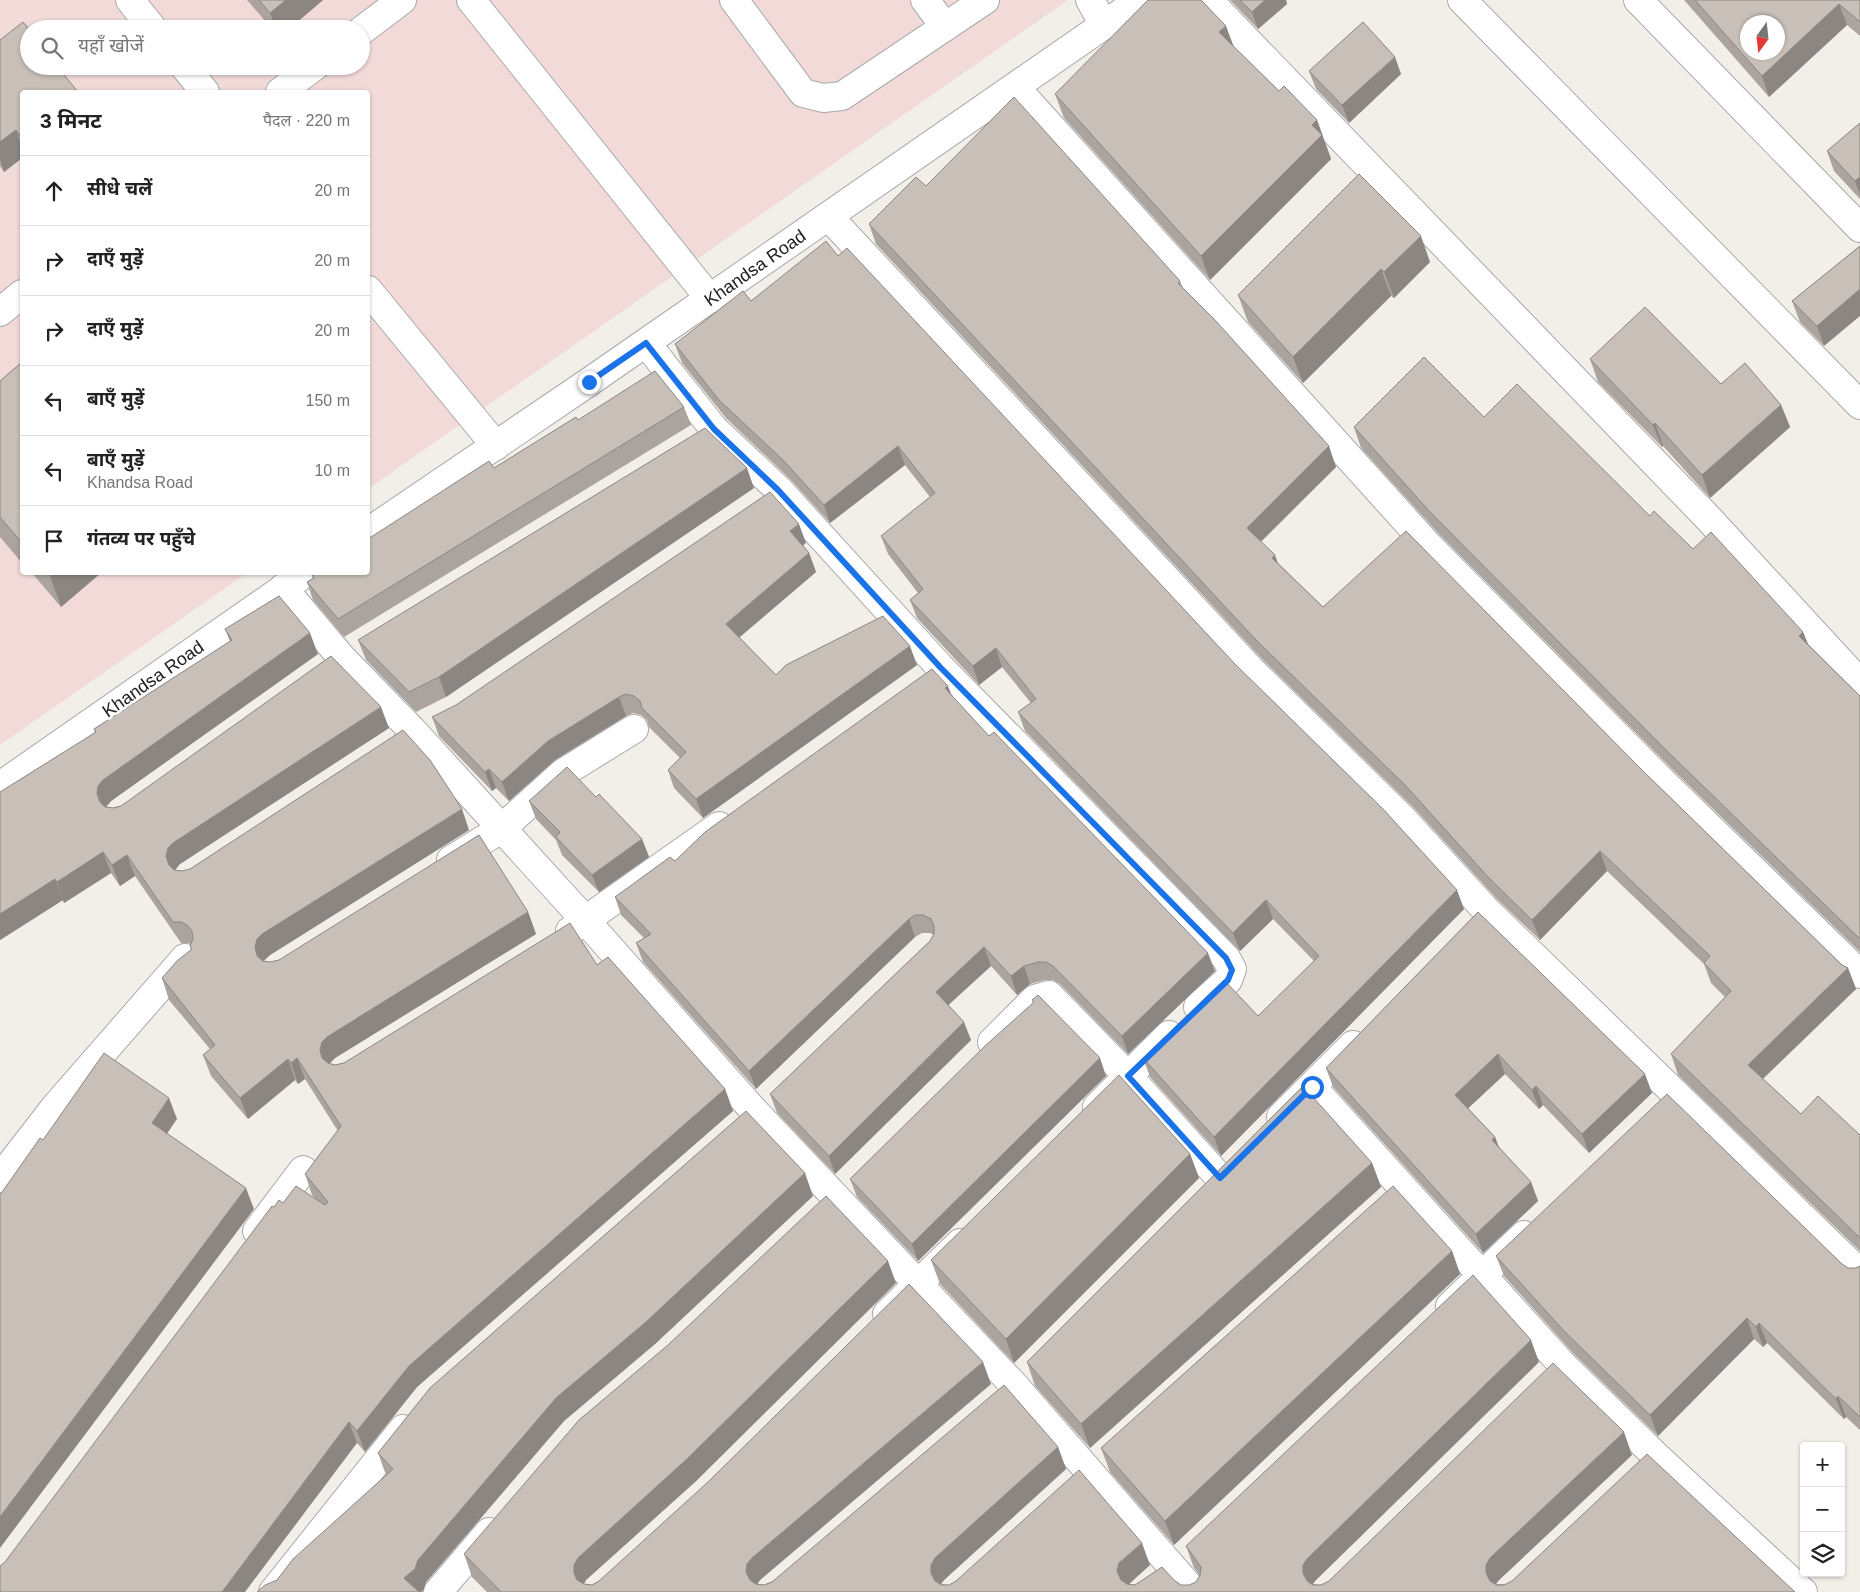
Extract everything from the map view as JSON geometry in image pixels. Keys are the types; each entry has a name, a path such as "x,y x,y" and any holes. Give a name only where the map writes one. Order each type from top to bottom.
{"street":[{"path":"130,0 146,20"},
{"path":"370,24 402,0"},
{"path":"471,0 710,299"},
{"path":"734,0 803,93 823,98 842,96 985,0"},
{"path":"925,0 945,27"},
{"path":"1090,0 1104,25"},
{"name":"Khandsa Road","path":"370,531 829,217 1140,0"},
{"path":"1208,0 1709,519 1860,683"},
{"path":"1462,0 1860,405"},
{"path":"1638,0 1860,228"},
{"path":"191,75 203,90"},
{"path":"283,90 302,75"},
{"path":"1016,88 1427,544 1660,779 1860,974"},
{"path":"829,217 1252,672 1401,817 1478,916 1675,1093 1860,1273"},
{"path":"370,292 496,446"},
{"path":"0,312 20,296"},
{"path":"646,343 714,429 778,490 940,667 1231,965 1228,980 1079,1125"},
{"path":"690,444 714,429"},
{"path":"754,506 778,490"},
{"name":"Khandsa Road","path":"0,786 302,575"},
{"path":"283,588 341,657 413,731 756,1112 918,1285 1014,1384 1097,1464 1165,1574 1194,1592"},
{"path":"318,674 341,657 367,642"},
{"path":"916,685 940,667"},
{"path":"389,747 413,731 437,719"},
{"path":"427,875 501,829 563,773 634,729"},
{"path":"553,942 586,921 739,812"},
{"path":"0,1178 55,1108 185,958"},
{"path":"973,1060 1035,999 1049,995 1128,1076 1227,1171 1200,1198"},
{"path":"1263,1136 1367,1030"},
{"path":"1312,1087 1561,1363 1647,1462 1803,1592"},
{"path":"733,1132 777,1092"},
{"path":"1653,1114 1675,1093"},
{"path":"244,1249 303,1170"},
{"path":"814,1216 856,1176"},
{"path":"1381,1207 1403,1188"},
{"path":"871,1331 981,1222"},
{"path":"1432,1323 1539,1222"},
{"path":"1540,1383 1561,1363"},
{"path":"992,1403 1034,1364"},
{"path":"273,1592 421,1407"},
{"path":"1068,1490 1097,1464"},
{"path":"438,1592 507,1512"},
{"path":"1165,1574 1194,1547"}],"shaded area":[{"path":"0,0 1068,0 370,488 370,90 20,90 20,575 244,575 0,745"}],"building":[{"path":"259,0 286,0 270,13"},
{"path":"1148,0 1201,0 1226,26 1219,32 1279,91 1284,86 1317,120 1312,125 1322,135 1201,256 1055,94"},
{"path":"1240,0 1265,0 1252,12"},
{"path":"1695,0 1860,0 1860,22 1839,4 1785,54 1785,15 1740,15 1740,51"},
{"path":"1363,22 1395,57 1342,105 1309,71"},
{"path":"20,24 20,75 64,75 76,90 20,90 20,135 16,130 0,142 0,40"},
{"path":"1748,60 1779,60 1762,76"},
{"path":"1014,97 1180,281 1178,283 1214,319 1329,446 1247,528 1275,555 1272,558 1323,607 1406,531 1642,770 1842,965 1848,968 1748,1065 1801,1114 1818,1096 1860,1135 1860,1238 1671,1054 1731,991 1704,963 1710,956 1600,851 1532,920 1489,878 1405,785 1257,641 869,224 916,177 926,186"},
{"path":"1860,123 1860,177 1855,181 1827,151"},
{"path":"1359,174 1421,236 1384,272 1381,269 1293,357 1238,295"},
{"path":"826,241 838,256 847,248 1235,664 1383,809 1457,890 1214,1137 1143,1058 1224,980 1258,1016 1319,956 1266,900 1233,933 1018,712 1036,699 996,648 973,666 910,600 923,589 881,536 935,493 898,446 824,505 783,460 719,400 675,344 743,291 751,301"},
{"path":"1860,246 1860,289 1817,326 1792,301"},
{"path":"1645,307 1721,384 1745,363 1781,405 1702,475 1655,423 1653,425 1590,359"},
{"path":"1424,357 1484,417 1517,384 1650,516 1654,511 1693,549 1711,532 1803,632 1799,636 1860,696 1860,939 1664,748 1431,513 1354,427"},
{"path":"20,364 20,541 0,517 0,381"},
{"path":"655,371 684,407 338,619 307,582 314,578 312,575 370,575 370,538 489,461 494,468 576,417 578,420"},
{"path":"705,428 747,468 439,677 409,692 358,640"},
{"path":"770,492 799,524 790,531 809,553 726,624 776,675 786,665 883,616 910,646 696,799 668,770 686,752 642,708 640,701 634,696 626,694 619,697 548,741 502,782 489,769 485,772 432,717 456,705"},
{"path":"279,596 310,633 103,780 98,786 97,794 100,802 105,807 121,806 331,656 381,707 173,843 168,848 166,856 169,865 174,870 190,869 403,730 430,760 462,809 262,934 257,939 255,947 257,956 263,961 279,960 479,835 528,912 327,1037 322,1042 320,1050 322,1058 328,1063 335,1065 344,1063 570,923 597,965 608,957 725,1089 409,1366 357,1431 349,1422 222,1592 0,1592 0,1566 5,1562 272,1206 274,1207 279,1200 283,1203 296,1186 325,1205 328,1202 305,1174 341,1126 297,1058 291,1063 288,1059 240,1098 203,1055 215,1045 162,978 177,961 192,949 190,946 193,939 192,931 181,922 173,922 127,855 112,865 103,852 57,882 55,879 0,914 0,792 96,732 94,729 232,640 225,629"},
{"path":"932,669 948,686 945,688 989,736 994,732 1208,953 1122,1036 1053,966 1046,962 1038,962 1024,966 1011,976 984,947 936,992 964,1022 829,1156 770,1094 930,941 934,934 934,926 931,919 923,915 915,915 909,919 749,1071 636,943 651,934 615,897 670,857 675,861 705,832"},
{"path":"567,767 596,797 599,794 642,839 592,875 556,837 560,832 529,801"},
{"path":"1478,912 1645,1074 1582,1134 1536,1086 1532,1090 1498,1054 1455,1095 1495,1137 1492,1140 1531,1182 1476,1234 1326,1068"},
{"path":"1038,995 1100,1058 912,1244 850,1179 986,1045 1034,1002 1032,1000"},
{"path":"104,1053 169,1098 152,1123 246,1188 0,1517 0,1195 40,1138 43,1140"},
{"path":"1119,1075 1190,1154 1006,1339 931,1260"},
{"path":"1303,1086 1372,1163 1081,1424 1027,1362"},
{"path":"1667,1094 1842,1264 1848,1268 1860,1266 1860,1417 1838,1396 1836,1399 1759,1323 1756,1327 1747,1318 1650,1415 1565,1332 1496,1256"},
{"path":"746,1111 805,1173 646,1322 556,1398 418,1560 415,1569 404,1578 419,1592 257,1592 265,1585 277,1580 293,1559 393,1469 378,1453 430,1388"},
{"path":"1393,1186 1452,1251 1165,1521 1101,1448"},
{"path":"826,1196 888,1261 687,1459 578,1558 574,1565 574,1573 577,1580 584,1584 592,1585 599,1581 708,1482 909,1284 983,1362 752,1558 747,1564 746,1572 750,1580 756,1584 764,1585 772,1582 1004,1385 1058,1447 935,1558 931,1565 931,1573 935,1581 942,1585 949,1585 956,1581 1079,1470 1142,1543 1119,1563 1117,1571 1121,1580 1127,1584 1135,1585 1162,1567 1181,1585 1189,1585 1196,1582 1200,1575 1201,1567 1186,1546 1473,1275 1531,1340 1307,1559 1303,1565 1303,1573 1307,1581 1313,1585 1321,1585 1329,1581 1553,1363 1624,1432 1490,1558 1486,1565 1486,1573 1490,1581 1497,1585 1504,1585 1512,1581 1647,1454 1795,1592 501,1592 464,1554 579,1420 668,1345"}],"route":[{"path":"589,382 646,343 714,429 778,490 940,667 1226,958 1232,970 1228,980 1128,1076 1220,1178 1312,1087"}]}
